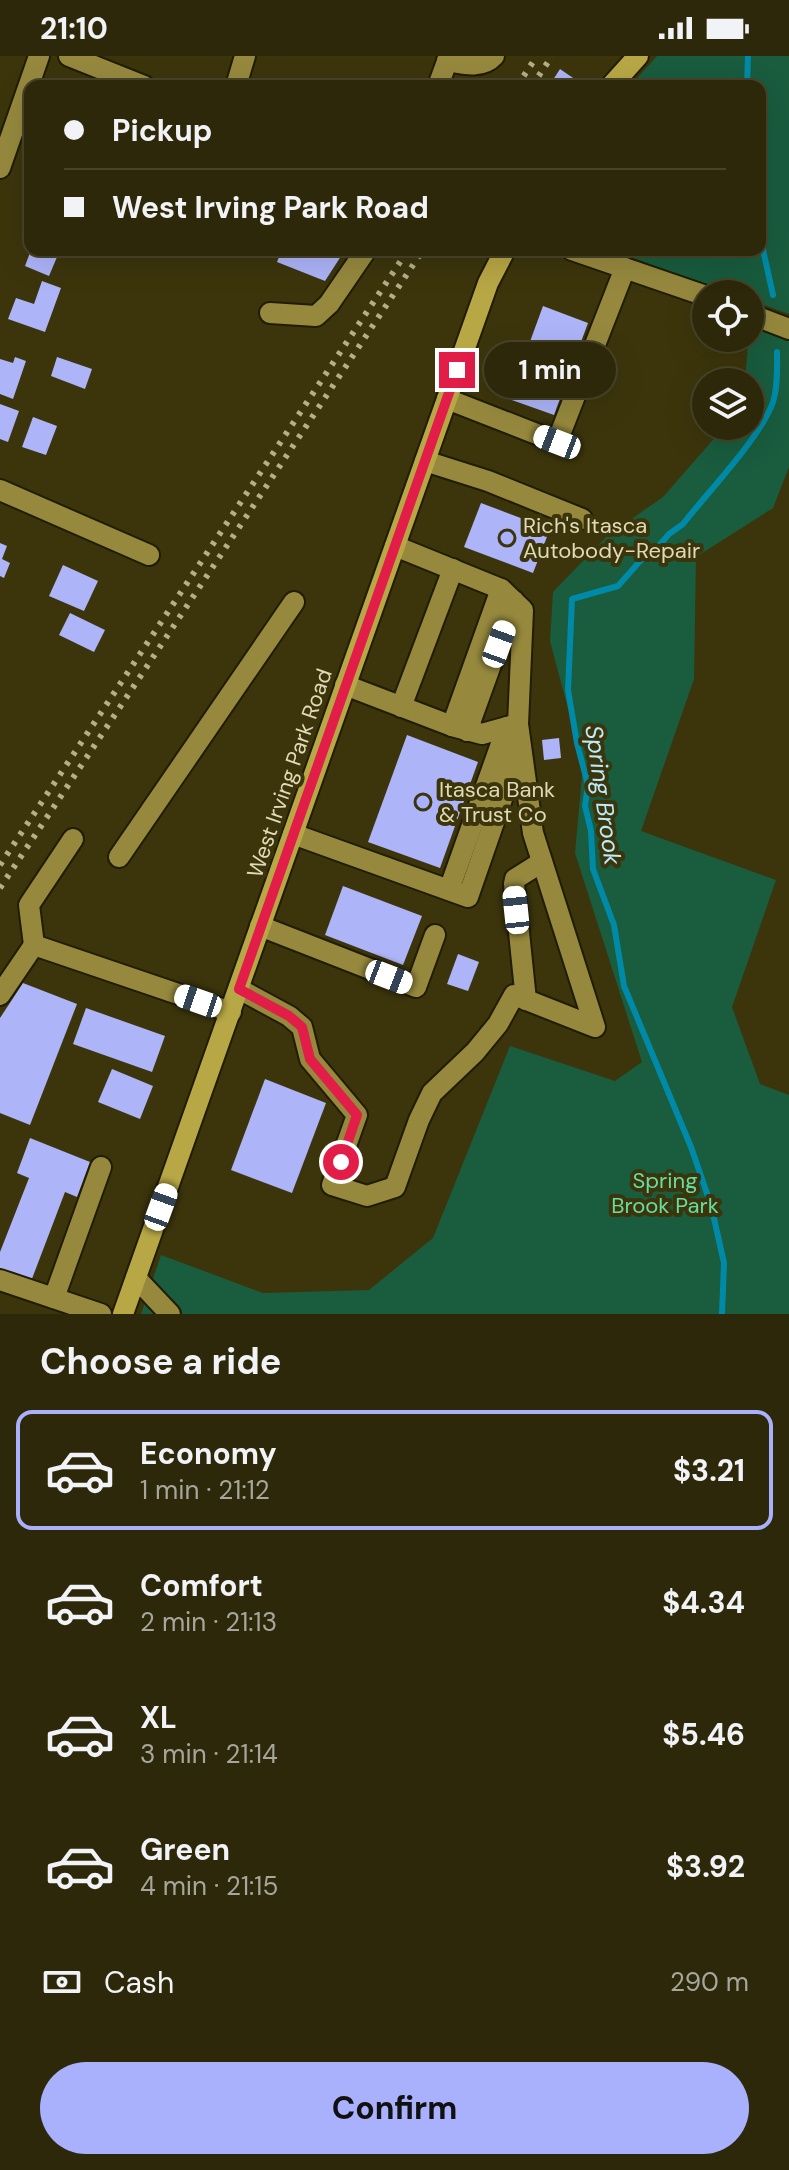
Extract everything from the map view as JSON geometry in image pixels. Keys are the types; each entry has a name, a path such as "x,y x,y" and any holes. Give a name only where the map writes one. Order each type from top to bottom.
{"main road":[{"path":"616,80 638,56"},
{"name":"West Irving Park Road","path":"123,1314 488,283 502,256"}],"street":[{"path":"31,80 39,56"},
{"path":"69,56 129,80"},
{"path":"238,80 245,56"},
{"path":"440,80 448,59 478,64 494,56"},
{"path":"0,168 24,99"},
{"path":"270,313 316,316 329,304 362,256"},
{"path":"590,256 692,291"},
{"path":"447,399 557,442 625,268"},
{"path":"764,319 789,329"},
{"path":"425,461 488,481 582,519"},
{"path":"0,490 149,555"},
{"path":"395,546 453,569 523,610 449,890"},
{"path":"401,707 453,569"},
{"path":"119,857 294,602"},
{"path":"239,989 289,1016 302,1027 310,1059 357,1115 332,1185 367,1196 395,1187 432,1093 475,1052 498,1024 514,995 595,1027 533,833 491,731 510,648 508,602"},
{"path":"293,834 468,897 508,602"},
{"path":"345,685 401,707 491,731"},
{"path":"0,995 34,945 29,905 73,839"},
{"path":"526,1000 514,884 515,879 542,862"},
{"path":"260,926 416,987 435,935"},
{"path":"34,945 231,1012"},
{"path":"54,1298 101,1167"},
{"path":"136,1278 170,1314"},
{"path":"0,1280 101,1314"}],"green space":[{"path":"657,56 789,56 789,314 764,305 764,280 695,280 627,256 766,256 766,80 635,80"},
{"name":"Spring Brook Park","path":"764,323 789,333 789,467 773,508 696,557 694,679 641,831 776,880 732,1007 760,1084 789,1095 789,1314 141,1314 161,1255 263,1293 369,1290 433,1238 510,1046 615,1081 642,1062 575,853 583,765 550,641 553,592 607,536 663,497 713,440 764,440 764,368 746,368 747,352 764,352"}],"building":[{"path":"560,69 576,80 553,80"},
{"path":"29,256 57,256 49,276 25,266"},
{"path":"280,256 341,256 325,281 277,262"},
{"path":"42,281 61,288 45,332 8,319 16,298 34,304"},
{"path":"543,306 588,323 554,415 509,399"},
{"path":"15,357 26,361 13,399 0,394 0,359 13,363"},
{"path":"57,357 92,369 85,389 51,376"},
{"path":"0,404 19,411 8,442 0,439"},
{"path":"33,417 57,426 46,455 22,447"},
{"name":"Rich's Itasca Autobody-Repair","path":"481,503 550,529 533,573 464,547"},
{"path":"0,543 7,546 2,559 10,563 4,578 0,576"},
{"path":"63,565 98,581 84,611 49,596"},
{"path":"70,613 105,630 94,652 59,635"},
{"name":"Itasca Bank & Trust Co","path":"407,735 478,762 440,868 368,842"},
{"path":"559,738 561,758 544,760 542,740"},
{"path":"343,886 422,916 403,965 325,935"},
{"path":"458,954 479,962 468,991 447,984"},
{"path":"23,983 77,1004 30,1125 0,1113 0,1018"},
{"path":"86,1008 165,1036 152,1072 73,1044"},
{"path":"112,1069 153,1086 140,1119 98,1102"},
{"path":"265,1079 326,1103 292,1193 231,1170"},
{"path":"30,1138 90,1162 77,1197 65,1192 30,1284 0,1273 0,1252 29,1178 17,1173"}],"waterway":[{"name":"Spring Brook","path":"747,80 748,56"},
{"name":"Spring Brook","path":"764,256 773,295"},
{"name":"Spring Brook","path":"722,1314 724,1263 711,1205 691,1147 624,986 614,925 593,869 591,831 585,806 588,785 568,690 572,599 618,586 641,560 650,556 669,534 683,524 719,481 767,416 776,383 777,352"}],"railway":[{"path":"521,80 537,56"},
{"path":"536,80 552,56"},
{"path":"0,865 404,256"},
{"path":"0,888 419,256"}],"place":[{"name":"Rich's Itasca Autobody-Repair","path":"507,538"},
{"name":"Itasca Bank & Trust Co","path":"423,802"}],"route":[{"path":"341,1162 357,1115 310,1059 302,1027 289,1016 239,989 457,370"}]}
